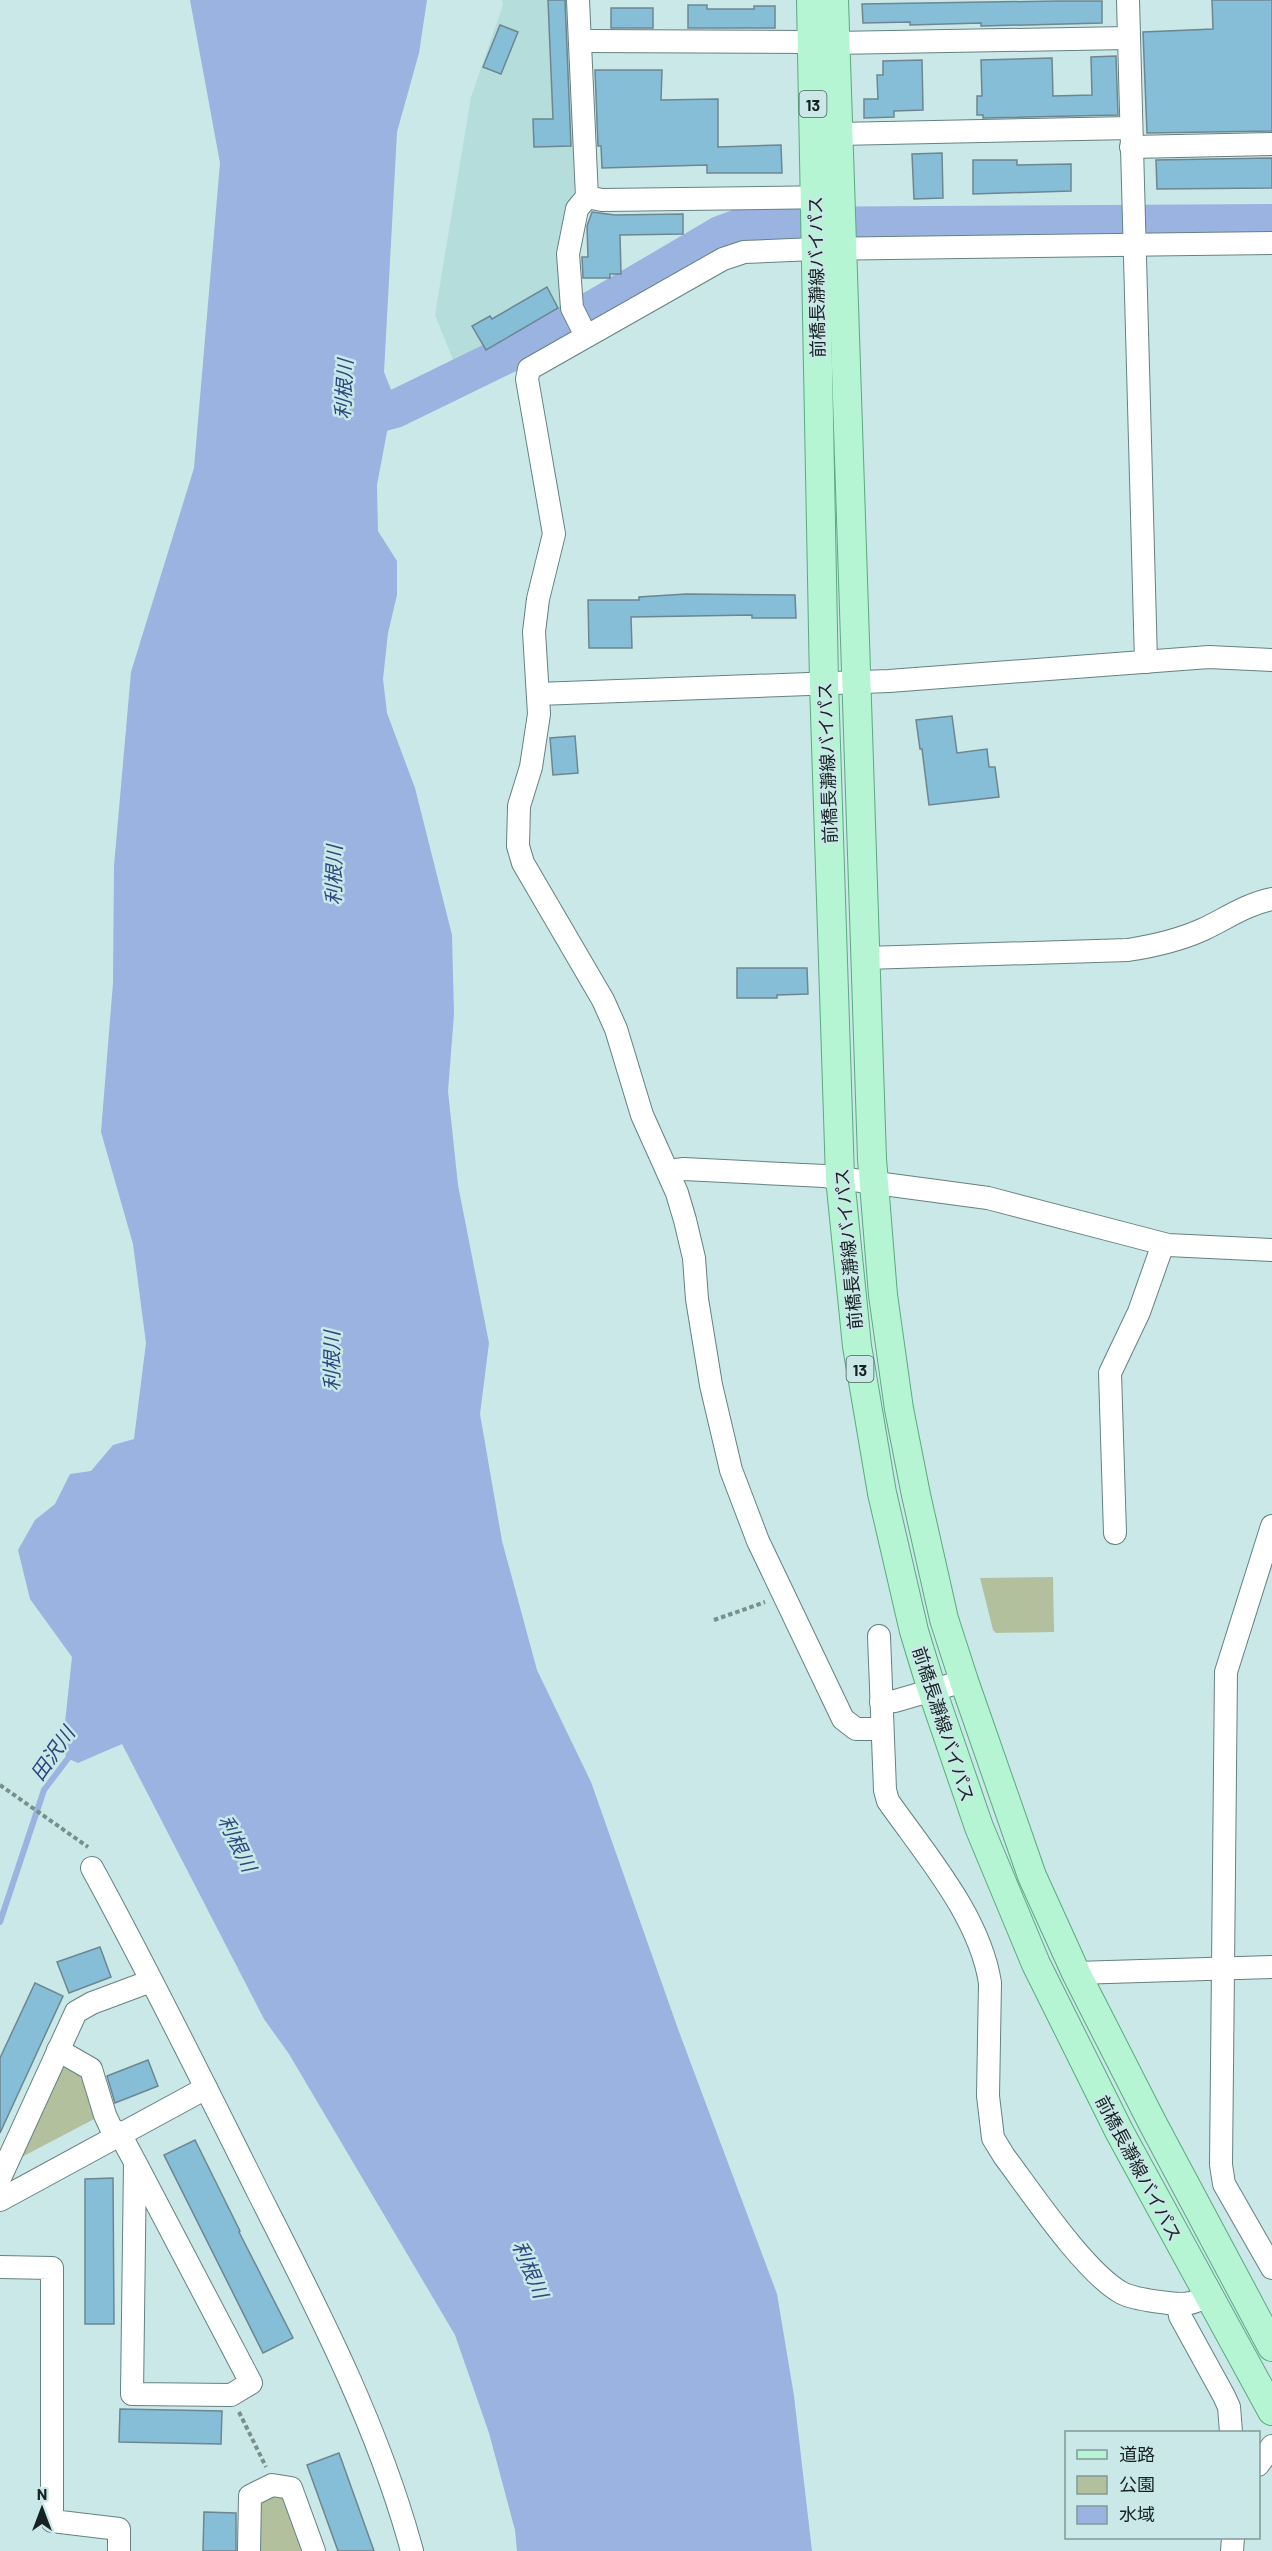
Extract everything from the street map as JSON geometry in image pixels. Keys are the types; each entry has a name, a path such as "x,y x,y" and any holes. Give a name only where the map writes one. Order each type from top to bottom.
{"main road":[{"name":"前橋長瀞線バイパス","path":"811,0 823,43 838,134 828,203"},
{"name":"前橋長瀞線バイパス","path":"834,0 823,43 828,203 824,683 840,1178 852,1302 867,1412 882,1493 909,1608 932,1690 979,1827 1036,1964 1119,2131 1207,2296 1272,2411"},
{"name":"前橋長瀞線バイパス","path":"828,245 856,682 873,1183 883,1295 899,1409 916,1495 944,1619 963,1681 1032,1876 1076,1972 1153,2124 1272,2347"}],"street":[{"path":"578,0 587,197 577,209 568,254 580,323"},
{"path":"1128,0 1146,662"},
{"path":"580,41 823,43 1128,38"},
{"path":"838,134 1131,137 1272,144"},
{"path":"587,197 602,200 828,203"},
{"path":"882,1729 856,1729 843,1719 758,1541 725,1447 708,1364 694,1258 686,1220 668,1171 642,1115 616,1029 603,1000 523,864 518,846 517,822 537,734 539,714 534,632 538,599 554,534 527,379 529,369 580,323 723,259 744,252 828,245 1134,241 1272,243"},
{"path":"538,694 856,682 1209,657 1272,660"},
{"path":"865,958 1128,950 1190,935 1251,905 1272,899"},
{"path":"668,1171 684,1169 840,1178 988,1198 1163,1244 1272,1250"},
{"path":"1115,1533 1110,1373 1139,1312 1163,1244"},
{"path":"1272,1526 1226,1672 1221,1967 1221,2165 1224,2184 1272,2268"},
{"path":"879,1636 885,1790 888,1801 940,1876 978,1937 988,1968 990,1983 988,2096 993,2138 1004,2156 1085,2261 1113,2287 1124,2294 1178,2304 1191,2303 1207,2296"},
{"path":"881,1702 895,1701 963,1681"},
{"path":"92,1868 206,2088 357,2396 386,2467 412,2551"},
{"path":"1076,1972 1272,1967"},
{"path":"0,2178 76,2012 92,2003 151,1981"},
{"path":"58,2050 91,2069 111,2128 120,2134 135,2162 251,2383 231,2395 132,2394 135,2162"},
{"path":"0,2200 206,2088"},
{"path":"0,2267 52,2268 52,2521 119,2529 119,2551"},
{"path":"1178,2304 1180,2316 1229,2407 1231,2431"},
{"path":"1260,2462 1272,2446"},
{"path":"249,2551 250,2496 272,2485 291,2488 314,2551"}],"path":[{"path":"714,1620 782,1595"},
{"path":"0,1785 75,1836"},
{"path":"231,2395 272,2478 272,2485"}],"shaded area":[{"path":"502,0 569,0 576,182 562,251 562,312 456,367 435,315 471,97 503,5"}],"green space":[{"path":"1053,1577 1054,1632 996,1633 993,1630 980,1578"},
{"path":"61,2059 87,2074 98,2117 16,2160"},
{"path":"268,2494 277,2497 288,2496 308,2551 254,2551 254,2501"}],"water":[{"name":"利根川","path":"190,0 427,0 419,53 397,132 384,372 392,392 395,409 389,421 377,485 378,531 397,561 397,595 388,633 383,679 387,713 415,788 452,935 454,1014 448,1091 458,1185 489,1343 480,1414 502,1541 537,1670 591,1782 678,2029 777,2294 794,2396 812,2551 517,2551 515,2530 489,2433 455,2335 289,2054 264,2019 122,1744 78,1763 69,1759 62,1751 72,1657 30,1599 18,1550 35,1520 55,1504 70,1474 91,1471 113,1445 134,1439 146,1343 133,1244 101,1132 113,983 114,866 131,672 194,468 220,163"}],"building":[{"path":"548,0 565,0 571,146 534,147 533,119 553,119"},
{"path":"1212,0 1272,0 1272,131 1147,133 1143,32 1213,29"},
{"path":"1102,1 1102,23 981,26 981,23 910,25 910,22 863,23 862,4"},
{"path":"688,5 707,5 707,9 754,9 754,6 775,6 775,28 688,28"},
{"path":"611,8 653,8 653,28 611,28"},
{"path":"500,25 518,32 501,74 483,67"},
{"path":"1116,56 1118,115 983,118 983,115 977,115 977,96 982,96 981,60 1052,58 1053,96 1092,95 1091,57"},
{"path":"922,60 923,110 894,111 894,117 864,118 864,99 878,99 877,75 883,75 883,61"},
{"path":"595,70 662,70 661,100 718,99 718,147 781,145 782,173 707,173 707,165 602,168 601,146 598,146"},
{"path":"942,153 943,198 914,199 912,154"},
{"path":"1272,158 1272,188 1157,189 1156,160"},
{"path":"973,160 1017,160 1017,165 1071,164 1071,191 973,194"},
{"path":"592,212 615,215 683,214 683,234 620,235 621,274 610,274 610,278 583,278 582,257 588,257 587,226"},
{"path":"547,287 558,308 486,350 472,326 490,316 492,319"},
{"path":"686,594 795,595 796,618 752,618 752,615 631,617 632,648 589,648 588,600 639,600 639,597"},
{"path":"952,716 957,753 987,749 989,767 995,767 999,797 929,805 916,720"},
{"path":"575,736 578,773 553,775 550,738"},
{"path":"737,968 807,968 808,994 777,995 777,998 737,998"},
{"path":"100,1947 111,1977 69,1993 57,1962"},
{"path":"35,1983 63,1996 0,2133 0,2058"},
{"path":"148,2060 158,2086 115,2103 107,2076"},
{"path":"195,2140 293,2338 263,2353 164,2155"},
{"path":"113,2178 114,2324 85,2324 85,2179"},
{"path":"120,2409 222,2411 221,2444 119,2442"},
{"path":"339,2453 374,2551 338,2551 307,2465"},
{"path":"204,2512 236,2513 236,2551 203,2551"}],"waterway":[{"name":"利根川","path":"347,425 362,418 395,409 565,326 722,234 744,226 1272,223"},
{"name":"田沢川","path":"0,1922 44,1790 72,1753"}]}
